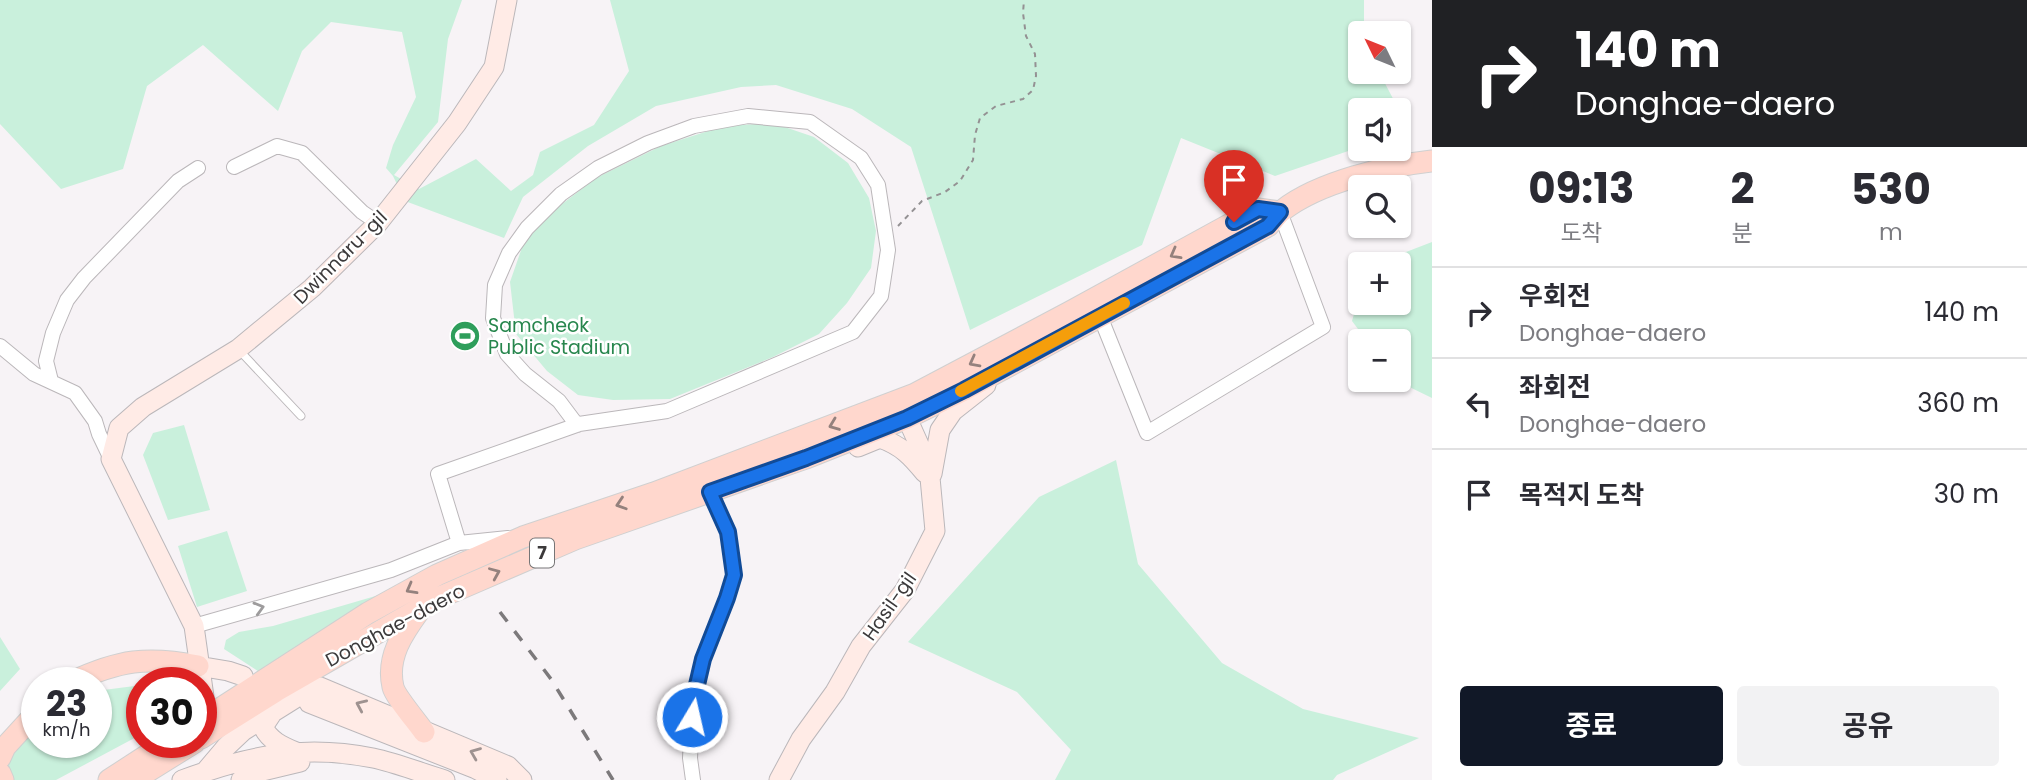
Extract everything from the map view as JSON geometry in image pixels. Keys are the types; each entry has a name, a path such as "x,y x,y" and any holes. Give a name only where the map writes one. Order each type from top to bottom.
{"main road":[{"name":"Donghae-daero","path":"217,704 437,575 523,537 964,390 1268,226 1280,212 1299,199 1353,177 1432,161"},
{"name":"Donghae-daero","path":"217,728 436,598 575,539 806,458 902,409 1070,312 1258,209 1280,212"},
{"path":"422,607 398,641 393,662 393,688 424,732"},
{"path":"109,667 148,659 198,666"},
{"path":"112,671 151,665 198,666"},
{"path":"0,745 21,725"},
{"path":"0,758 5,747 21,728"},
{"path":"92,780 139,758"},
{"path":"108,780 144,758"},
{"path":"134,780 169,758"},
{"path":"0,773 3,780"}],"street":[{"name":"Dwinnaru-gil","path":"111,458 119,428 143,407 238,349 312,288 378,223 457,123 494,67 507,0"},
{"path":"459,543 438,474 577,425 667,411 853,332 880,296 888,250 878,185 861,158 810,122 748,116 694,126 648,143 598,168 561,194 527,228 509,253 495,285 493,318 507,354 525,374 559,401 577,425"},
{"path":"234,167 277,146 302,153 362,212 378,223"},
{"path":"51,381 46,360 52,333 67,300 178,181 198,168"},
{"path":"1100,316 1147,433 1323,327 1280,212"},
{"path":"0,346 34,374 75,393 95,421 194,626 198,666 243,676"},
{"path":"931,482 940,430 953,411 987,384 1021,366 1044,346"},
{"name":"Hasil-gil","path":"779,780 801,738 835,692 861,646 905,590 935,531 929,467 902,409"},
{"path":"806,458 857,448 880,438 895,443 911,456 931,482"},
{"path":"693,780 690,758 693,702 703,659 734,575 728,532 710,492"},
{"path":"194,626 391,570 459,543 523,537"},
{"path":"202,777 226,747 243,732 310,689 320,687 508,766 522,780"},
{"path":"309,703 497,780"},
{"path":"271,715 263,727 267,734 276,743 296,752"},
{"path":"181,780 202,777 266,755 296,752 338,753 374,758 445,780"},
{"path":"241,780 250,774 297,762 391,763"}],"lane":[{"path":"238,349 301,416"}],"path":[{"path":"887,244 901,221 922,201 945,192 960,181 973,160 975,135 980,118 996,106 1023,99 1034,90 1035,54 1026,36 1024,0"}],"green space":[{"path":"0,0 462,0 448,39 438,122 394,175 419,189 476,159 511,191 533,175 540,152 594,125 629,71 610,0 1364,0 1364,21 1348,21 1348,84 1385,84 1393,98 1348,98 1348,151 1275,176 1181,138 1142,245 970,330 911,147 852,109 776,85 741,87 656,106 588,146 523,197 504,238 405,201 386,168 393,145 416,97 402,32 331,22 302,51 278,111 203,45 147,86 123,169 61,189 0,124"},
{"path":"773,123 814,137 848,163 869,198 876,231 871,268 847,303 819,334 773,357 670,399 613,400 578,395 547,371 516,334 510,282 526,236 549,214 596,178 661,146 724,126"},
{"path":"1432,242 1432,398 1411,388 1411,329 1358,329 1352,321 1354,315 1411,315 1411,252 1406,252"},
{"path":"184,425 210,510 168,520 143,455 153,433"},
{"path":"1116,460 1138,564 1222,663 1303,709 1419,738 1337,775 1333,780 1055,780 1071,750 1017,692 908,642 1039,497"},
{"path":"227,531 247,591 197,607 178,546"},
{"path":"396,590 261,673 224,649 226,640 239,632 273,626"},
{"path":"0,637 20,669 0,691"},
{"path":"126,687 126,743 112,750 112,689"},
{"path":"21,740 21,758 97,758 56,780 7,780 6,758"}],"railway":[{"path":"500,612 551,679 613,780"}],"slow traffic":[{"path":"961,391 1124,303"}],"place":[{"name":"Samcheok Public Stadium","path":"465,336"}],"route":[{"path":"692,717 703,659 734,575 728,532 710,492 907,418 1268,226 1280,212 1258,209 1234,222"}]}
